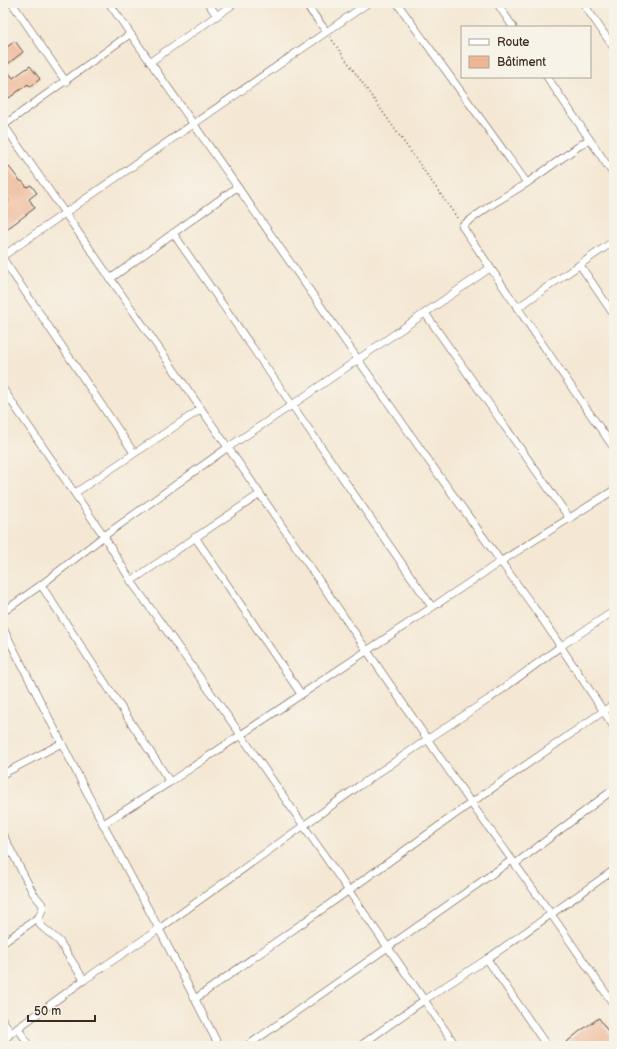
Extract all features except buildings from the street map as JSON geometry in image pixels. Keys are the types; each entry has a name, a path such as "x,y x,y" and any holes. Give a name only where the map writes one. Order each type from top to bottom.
{"street":[{"path":"12,3 66,82"},
{"path":"109,3 358,360 561,646 614,727"},
{"path":"208,3 217,16"},
{"path":"150,62 235,3"},
{"path":"305,3 326,31"},
{"path":"3,256 64,212 368,3"},
{"path":"397,3 527,183"},
{"path":"583,3 614,48"},
{"path":"500,4 512,26"},
{"path":"130,34 66,82 4,125 172,366 471,803 552,914 614,1005"},
{"path":"548,78 614,175"},
{"path":"589,138 527,183 491,205 462,226 614,448"},
{"path":"110,279 237,187"},
{"path":"173,233 432,607"},
{"path":"517,308 614,240"},
{"path":"3,259 115,422 134,453"},
{"path":"580,265 614,315"},
{"path":"3,612 41,585 104,536 227,448 358,360 490,268"},
{"path":"425,313 570,519"},
{"path":"3,389 104,536 131,581 241,735 456,1046"},
{"path":"75,493 201,409"},
{"path":"103,824 170,782 500,562 614,490"},
{"path":"131,581 260,494"},
{"path":"195,537 301,694"},
{"path":"41,585 170,782"},
{"path":"3,1041 11,1033 84,980 428,739 489,699 561,646 614,611"},
{"path":"3,628 219,1046"},
{"path":"195,999 471,803 614,704"},
{"path":"3,774 62,743"},
{"path":"247,1046 388,947 514,862 614,789"},
{"path":"3,835 33,893 42,904 43,908 39,918 40,925 59,941 84,980"},
{"path":"360,1046 424,1000 488,959 613,872"},
{"path":"3,943 39,918"},
{"path":"488,959 547,1046"},
{"path":"3,1020 11,1033"},
{"path":"18,1028 29,1046"}],"path":[{"path":"326,31 462,226"}]}
